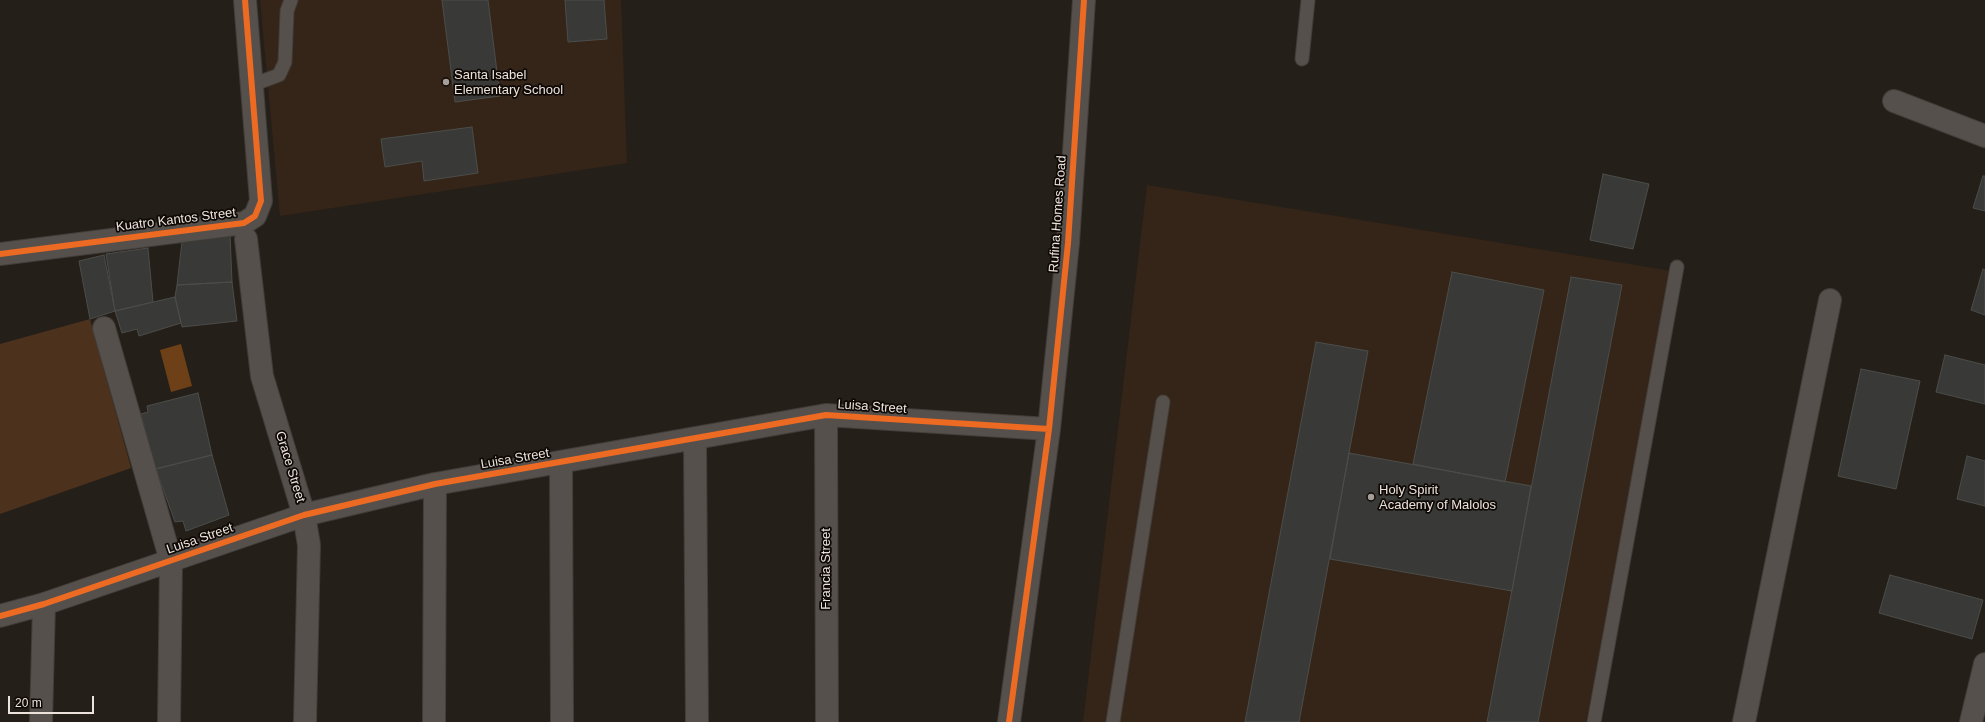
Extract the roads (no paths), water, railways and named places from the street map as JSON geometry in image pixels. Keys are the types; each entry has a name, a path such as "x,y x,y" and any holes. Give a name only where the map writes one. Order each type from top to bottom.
{"street":[{"name":"Kuatro Kantos Street","path":"0,254 244,223 255,216 261,201 245,0"},
{"name":"Rufina Homes Road","path":"1009,722 1049,429 1068,242 1084,0"},
{"path":"1894,101 1985,136"},
{"name":"Grace Street","path":"246,239 262,376 304,515 309,545 305,722"},
{"path":"1744,722 1830,300"},
{"path":"104,328 171,561 169,722"},
{"name":"Luisa Street","path":"0,616 44,604 304,515 435,484 826,416 1049,429"},
{"name":"Francia Street","path":"826,416 827,722"},
{"path":"695,439 697,722"},
{"path":"561,462 562,722"},
{"path":"434,722 435,484"},
{"path":"41,722 44,604"},
{"path":"1971,722 1985,664"}],"lane":[{"path":"252,84 279,75 285,62 287,11 291,0"},
{"path":"1302,59 1308,0"},
{"path":"1594,722 1677,267"},
{"path":"1113,722 1163,402"}],"place":[{"name":"Santa Isabel Elementary School","path":"446,82"},
{"name":"Holy Spirit Academy of Malolos","path":"1371,497"}]}
